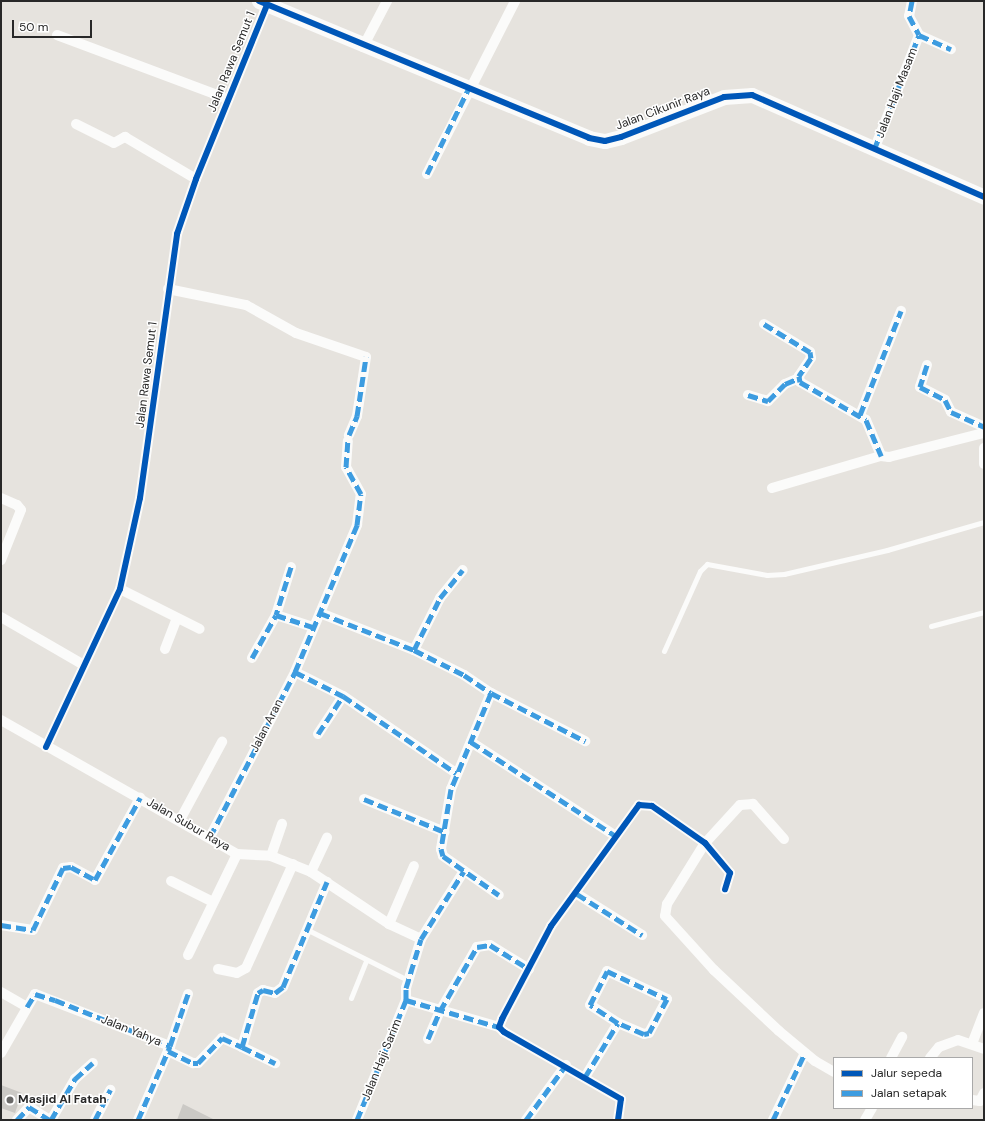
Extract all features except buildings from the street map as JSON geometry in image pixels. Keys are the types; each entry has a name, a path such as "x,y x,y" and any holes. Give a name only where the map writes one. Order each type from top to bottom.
{"street":[{"path":"363,47 387,1"},
{"path":"427,174 469,88 499,38 515,1"},
{"name":"Jalan Haji Masam","path":"912,1 909,16 919,35 951,49"},
{"name":"Jalan Cikunir Raya","path":"263,3 363,47 469,88 589,138 605,141 621,138 724,97 752,95 874,150 984,197"},
{"name":"Jalan Rawa Semut 1","path":"46,747 82,664 120,589 141,491 168,289 177,234 196,179 228,99 263,3"},
{"path":"57,35 228,99"},
{"name":"Jalan Haji Masam","path":"874,150 919,35"},
{"path":"76,124 114,143 125,136 196,179"},
{"name":"Jalan Aran","path":"168,289 246,305 296,333 366,357 357,416 348,438 346,467 360,488 361,508 354,533 294,672 210,837"},
{"path":"860,415 901,311"},
{"path":"748,395 768,401 785,384 799,378 811,358 810,352 764,324"},
{"path":"927,365 920,386 945,400 951,412 984,427"},
{"path":"799,378 860,415 871,429 881,456"},
{"path":"772,488 881,456 889,457 984,432"},
{"path":"984,448 984,464"},
{"path":"1,498 17,505 21,513 1,560"},
{"path":"252,658 276,615 291,567"},
{"path":"414,650 440,598 463,570"},
{"path":"120,589 200,629"},
{"path":"320,613 414,650 464,675 491,693 585,741"},
{"path":"276,615 313,626"},
{"path":"1,617 82,664"},
{"path":"165,649 177,618"},
{"path":"294,672 343,696 456,773"},
{"path":"491,693 471,742 456,773 441,849 442,856 499,895"},
{"path":"318,734 343,696"},
{"name":"Jalan Subur Raya","path":"1,720 46,747 210,837 237,854 271,856 311,872 389,924 421,939"},
{"path":"180,820 222,742"},
{"path":"471,742 616,836"},
{"path":"1,925 33,930 63,868 71,867 95,880 140,798"},
{"path":"364,799 444,832"},
{"path":"784,839 753,804 746,803 734,809 705,843 667,904 665,916 714,970 805,1054 833,1071"},
{"path":"499,1027 551,926 577,894 635,807 644,804 652,806 705,843 730,873 725,890"},
{"path":"271,856 282,824"},
{"path":"311,872 327,838"},
{"path":"188,956 237,854"},
{"path":"218,968 237,973 246,968 293,864"},
{"path":"389,924 414,866"},
{"name":"Jalan Haji Sarim","path":"357,1120 406,1000 408,980 421,939 464,871"},
{"path":"171,881 213,902"},
{"path":"275,1063 242,1047 258,993 275,993 284,987 327,882"},
{"path":"577,894 642,934"},
{"path":"428,1039 440,1011 477,947 483,944 505,952 529,969"},
{"path":"606,970 667,1000 647,1034 618,1023 590,1003 606,970"},
{"path":"1,992 27,1007 1,1052"},
{"name":"Jalan Yahya","path":"27,1007 35,994 169,1049 198,1063 222,1038 242,1047"},
{"path":"138,1120 169,1049 188,994"},
{"path":"406,1000 499,1027 566,1065 622,1100 618,1120"},
{"path":"972,1044 984,1013"},
{"path":"585,1077 618,1023"},
{"path":"892,1057 902,1037"},
{"path":"931,1057 947,1042 958,1040 984,1049"},
{"path":"773,1120 805,1054"},
{"path":"16,1120 29,1107 50,1120 75,1079 93,1063"},
{"path":"526,1120 566,1065"},
{"path":"95,1120 110,1090"},
{"path":"973,1100 980,1101 984,1093"},
{"path":"866,1120 872,1109"}],"lane":[{"path":"664,652 700,571 707,564 767,575 784,574 887,550 984,522"},
{"path":"931,626 984,612"},
{"path":"308,930 408,980"},
{"path":"351,998 366,960"}],"marked path":[{"path":"912,1 909,16 919,35 951,49"},
{"path":"874,150 919,35"},
{"path":"427,174 469,88"},
{"path":"860,415 901,311"},
{"path":"764,324 810,352 811,358 799,376 800,382 866,420 881,456"},
{"path":"349,435 357,416 366,357"},
{"path":"927,365 920,387 945,400 951,412 984,427"},
{"path":"748,395 768,401 785,384 799,378"},
{"path":"210,837 295,672 357,525 361,494 346,467 348,441"},
{"path":"291,567 276,615 313,627"},
{"path":"414,650 440,598 463,570"},
{"path":"320,613 414,650 464,675 491,693 451,789 441,849 443,856 499,895"},
{"path":"252,658 276,615"},
{"path":"295,672 343,696 456,773"},
{"path":"491,693 585,741"},
{"path":"318,734 343,696"},
{"path":"471,742 616,836"},
{"path":"1,925 33,930 63,868 71,867 95,880 140,798"},
{"path":"364,799 445,832"},
{"path":"357,1120 406,1000 406,988 421,939 464,871"},
{"path":"27,1007 35,994 55,1000 170,1046 168,1051 193,1063 198,1063 222,1038 242,1047 258,993 263,990 275,993 283,987 327,882"},
{"path":"577,894 642,935"},
{"path":"428,1039 440,1011 477,947 490,945 529,969"},
{"path":"607,971 667,999 649,1033 644,1034 618,1023 590,1005 607,971"},
{"path":"170,1046 188,994"},
{"path":"406,1000 499,1027"},
{"path":"585,1077 618,1023"},
{"path":"242,1047 275,1063"},
{"path":"138,1120 168,1051"},
{"path":"773,1120 805,1053"},
{"path":"51,1120 75,1079 93,1063"},
{"path":"526,1120 566,1065"},
{"path":"95,1120 110,1090"},
{"path":"17,1120 29,1107 50,1120"}],"cycle path":[{"path":"259,1 589,138 605,141 621,137 724,97 752,95 984,197"},
{"path":"46,747 120,589 140,498 177,234 196,179 267,5"},
{"path":"618,1120 621,1099 504,1032 499,1027 502,1019 551,926 639,805 652,806 705,843 730,873 725,889"}],"place":[{"name":"Masjid Al Fatah","path":"10,1100"}]}
